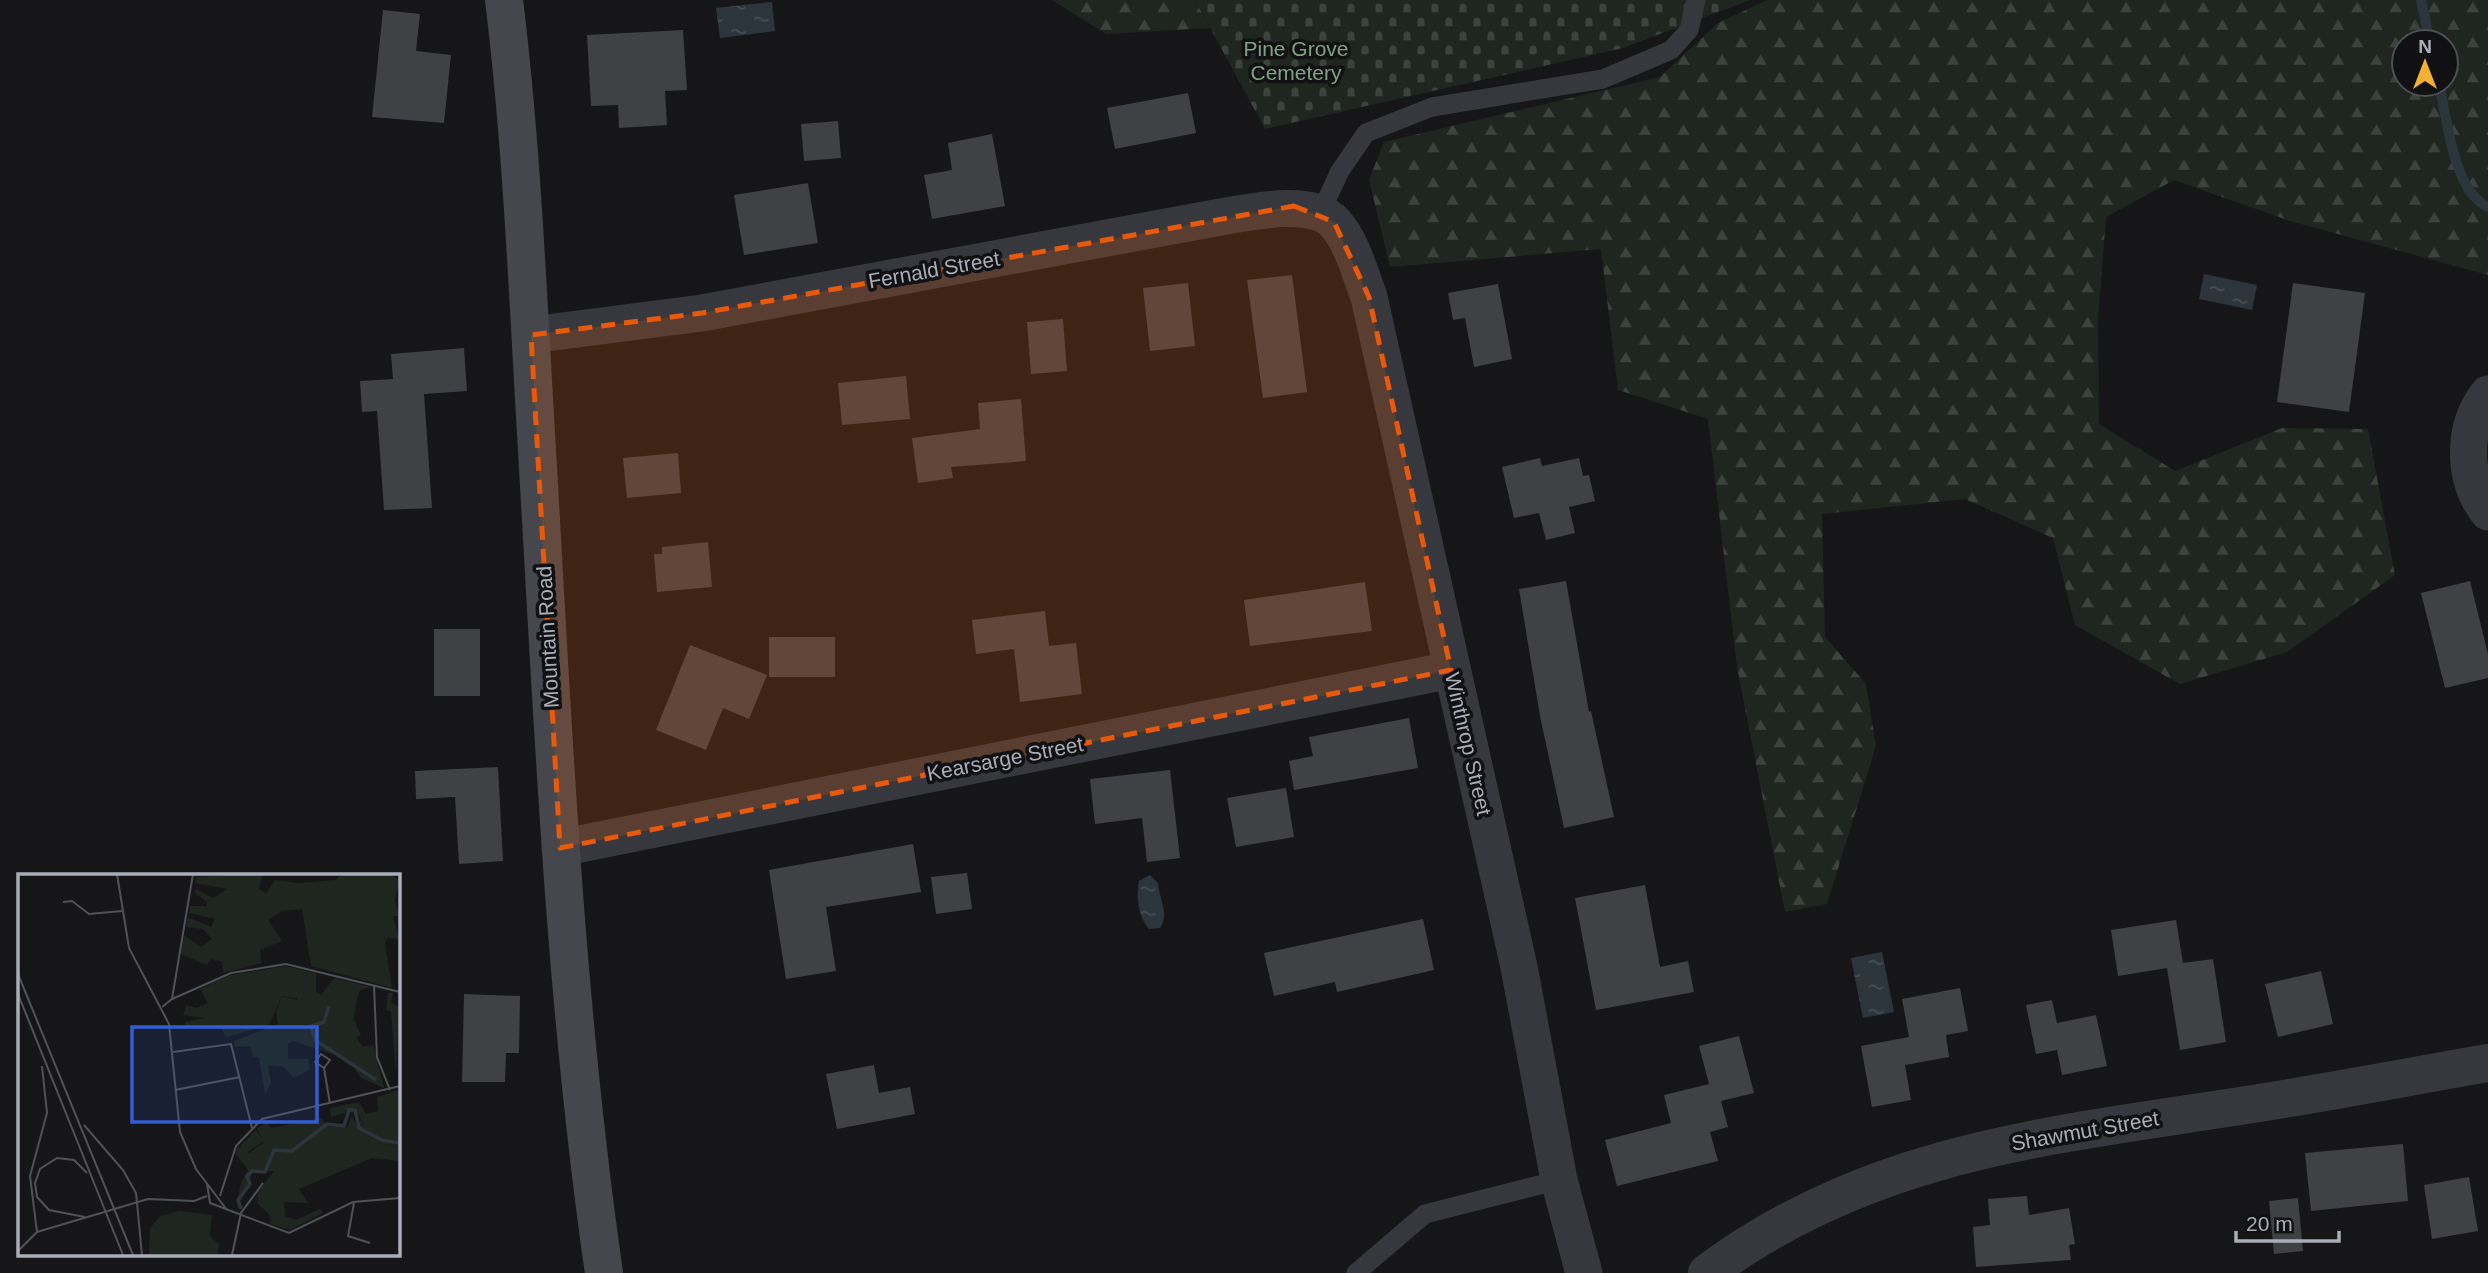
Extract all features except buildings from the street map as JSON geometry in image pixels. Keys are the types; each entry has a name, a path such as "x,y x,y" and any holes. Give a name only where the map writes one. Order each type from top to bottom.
{"main road":[{"name":"Mountain Road","path":"504,0 531,335 560,848 584,1134 604,1273"}],"street":[{"name":"Fernald Street","path":"531,335 702,313 1215,218 1294,206 1326,219"},
{"name":"Winthrop Street","path":"1326,219 1355,258 1368,297 1519,967 1559,1180 1584,1273"},
{"path":"2488,394 2476,415 2468,453 2475,489 2488,512"},
{"name":"Kearsarge Street","path":"560,848 1451,670"},
{"name":"Shawmut Street","path":"1707,1273 1746,1244 1816,1205 1890,1175 1967,1153 2045,1136 2244,1106 2488,1063"}],"lane":[{"path":"1326,219 1340,171 1366,133 1432,107 1603,79 1671,50 1689,30 1696,0"},
{"path":"1356,1273 1425,1214 1559,1180"}],"highlighted area":[{"path":"1294,206 1334,222 1369,297 1451,670 560,848 531,335 702,313"}],"green space":[{"path":"1052,0 1195,0 1210,28 1106,34"},
{"name":"Pine Grove Cemetery","path":"1195,0 1750,0 1623,48 1265,129"},
{"path":"1767,0 2488,0 2488,275 2290,221 2174,180 2106,217 2098,321 2099,424 2175,471 2282,428 2368,429 2395,575 2287,652 2180,684 2075,625 2053,538 1965,499 1822,514 1825,637 1866,684 1876,746 1827,904 1785,912 1737,667 1708,419 1618,390 1601,249 1390,267 1369,180 1384,142 1660,77 1718,23"}],"water":[{"path":"772,2 775,31 720,38 716,8"},
{"path":"2204,274 2257,285 2252,310 2199,299"},
{"path":"1150,875 1158,883 1164,917 1160,928 1149,929 1140,912 1138,893 1139,881"},
{"path":"1882,952 1894,1012 1863,1018 1851,958"}],"waterway":[{"path":"2421,0 2427,28"},
{"path":"2442,98 2459,170 2476,199 2488,207"}]}
